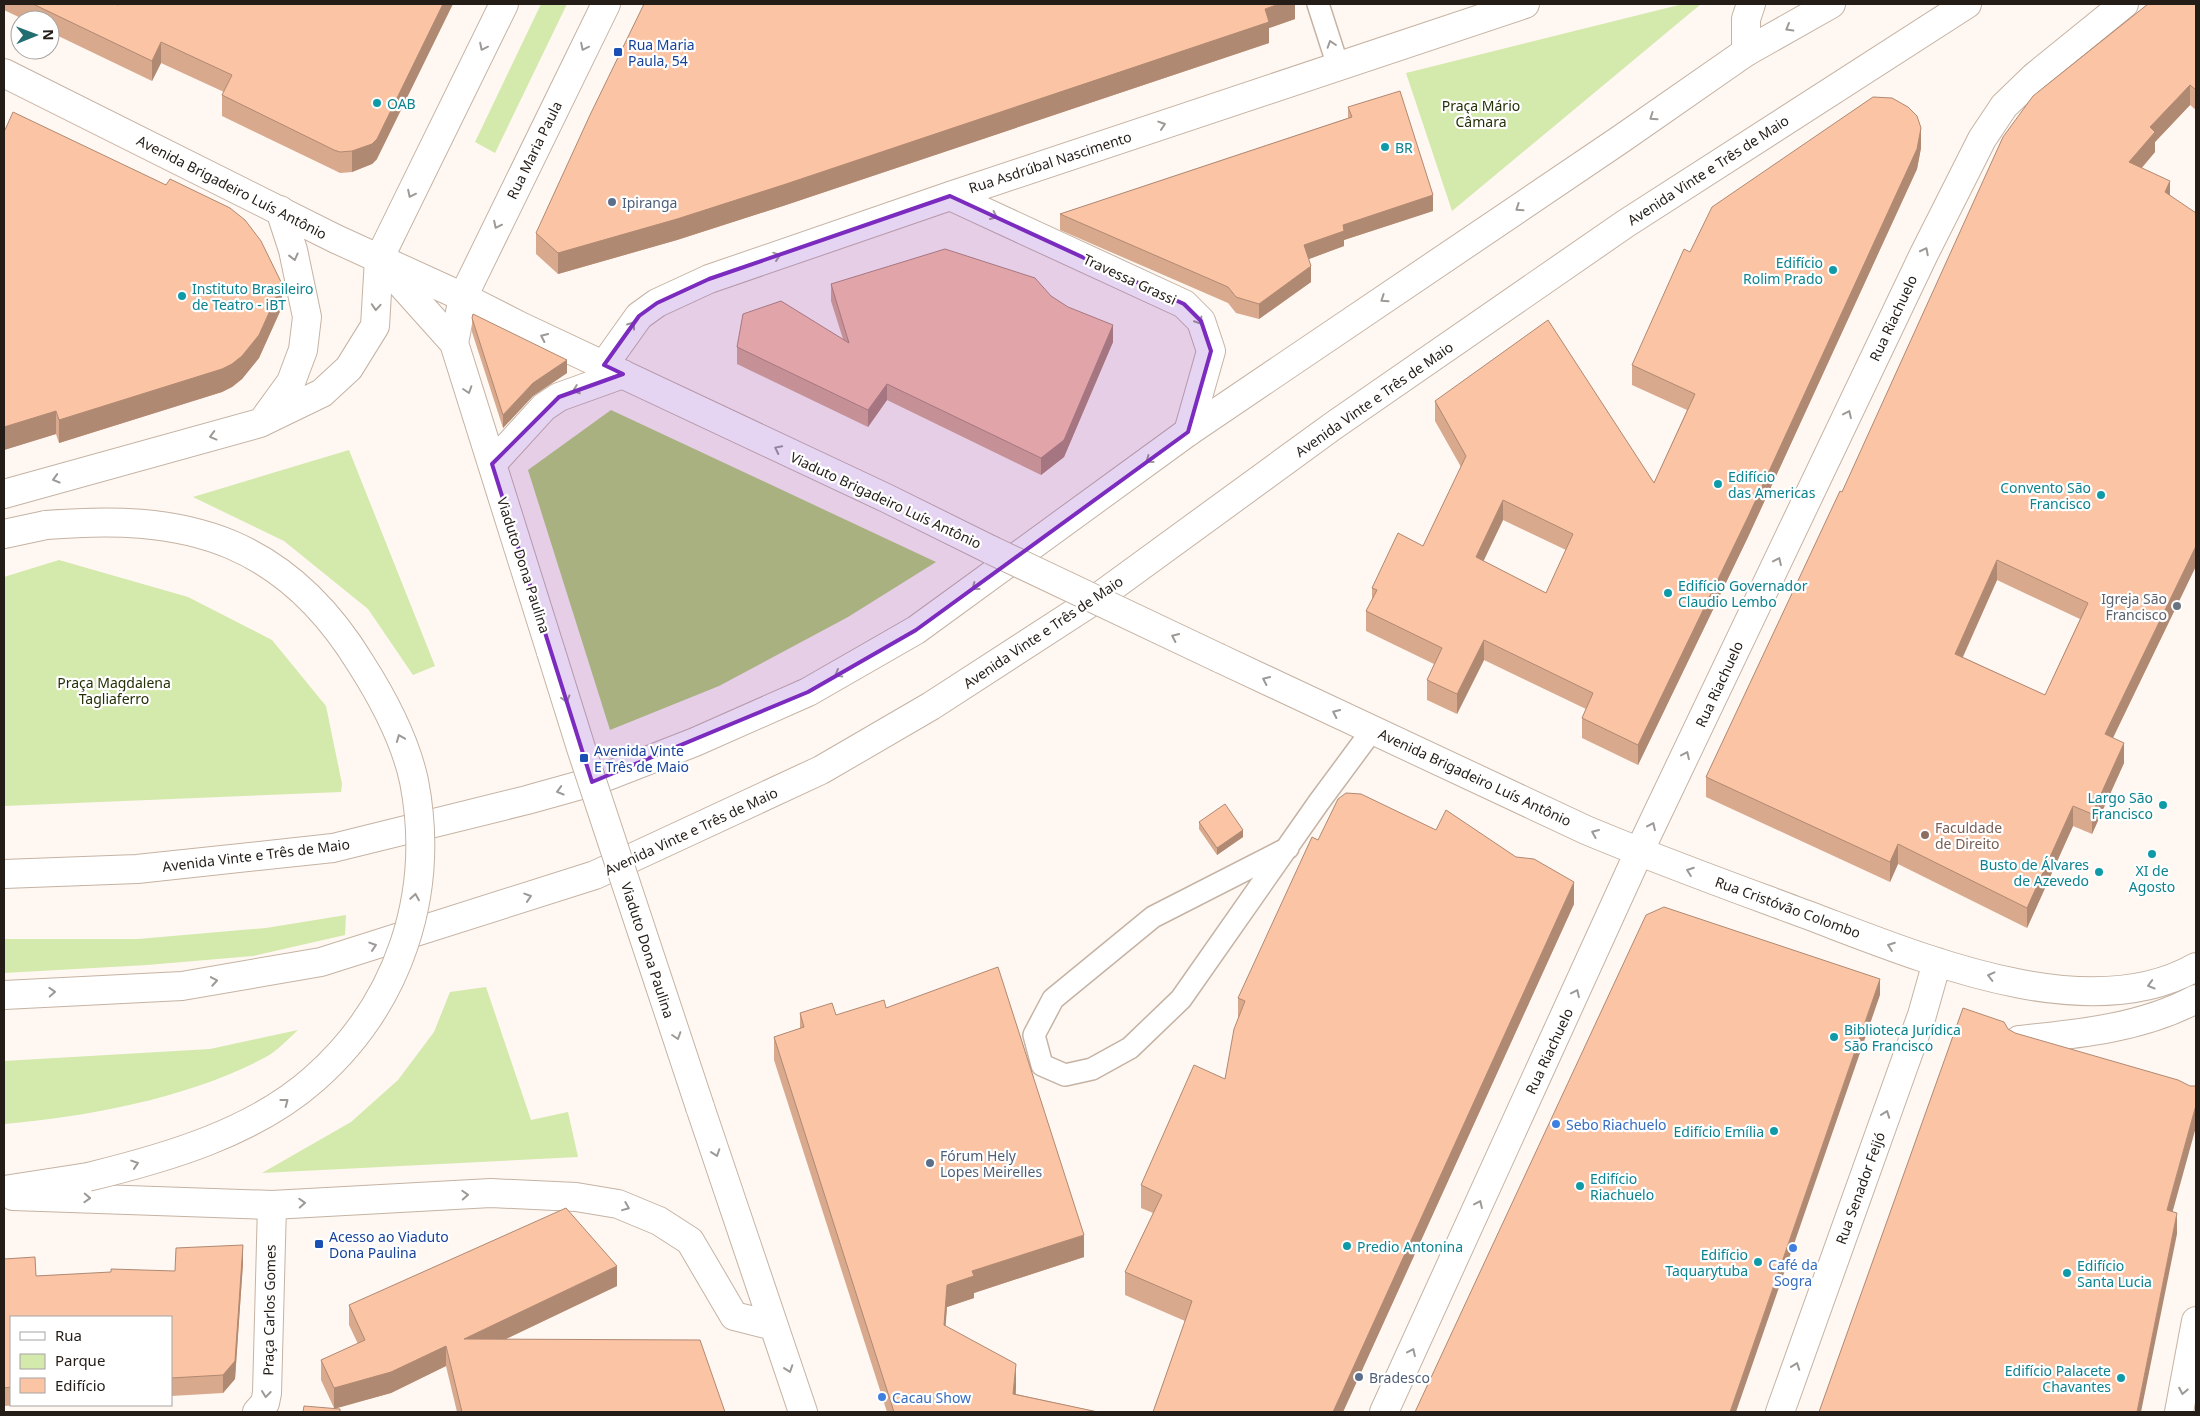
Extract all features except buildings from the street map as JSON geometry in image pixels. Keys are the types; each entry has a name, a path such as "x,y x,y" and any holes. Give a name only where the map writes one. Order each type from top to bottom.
{"main road":[{"path":"4,494 260,423 322,392 349,368 375,326 379,259 504,4"},
{"name":"Rua Maria Paula","path":"463,297 606,4"},
{"name":"Rua Asdrúbal Nascimento","path":"613,370 639,316 657,303 709,279 950,196 1525,4"},
{"path":"1746,52 1746,19 1751,4"},
{"name":"Avenida Vinte e Três de Maio","path":"4,874 137,869 333,848 527,800 595,781 695,742 808,692 916,630 1188,432 1613,145 1746,52 1831,4"},
{"name":"Avenida Vinte e Três de Maio","path":"4,995 182,986 321,962 595,875 821,770 931,706 1093,601 1333,426 1625,224 1967,4"},
{"name":"Rua Riachuelo","path":"1384,1412 1639,852 1924,254 1982,139 2004,106 2034,77 2124,4"},
{"name":"Avenida Brigadeiro Luís Antônio","path":"4,73 379,259 463,297"},
{"name":"Travessa Grassi","path":"950,196 1184,304 1200,321 1211,351 1188,432"},
{"path":"260,423 272,410 291,382 303,350 307,316 293,250 280,210"},
{"name":"Viaduto Dona Paulina","path":"379,259 454,343 581,748 803,1412"},
{"name":"Viaduto Dona Paulina","path":"454,343 463,297"},
{"name":"Viaduto Brigadeiro Luís Antônio","path":"463,297 522,328 886,498 1008,558 1311,701"},
{"path":"492,464 544,407 559,397 613,370"},
{"path":"4,534 46,525 92,521 172,527 232,546 287,577 316,604 351,647 370,678 402,741 414,782 418,818 418,878 410,926 394,975 381,1000 348,1045 314,1080 256,1120 210,1140 126,1168 88,1177 4,1190"},
{"name":"Avenida Brigadeiro Luís Antônio","path":"1311,701 1639,852"},
{"name":"Rua Cristóvão Colombo","path":"1639,852 1937,962"},
{"path":"1937,962 2025,984 2088,992 2144,987 2175,977 2196,967"},
{"name":"Rua Senador Feijó","path":"1780,1412 1922,1015 1937,962"},
{"path":"2084,1059 2019,1040 2085,1033 2124,1024 2174,1009 2196,999"},
{"path":"4,1195 272,1205 491,1193 576,1198 618,1204 659,1221 690,1241 734,1316 774,1326"},
{"name":"Praça Carlos Gomes","path":"257,1412 265,1403 267,1393 272,1205"},
{"path":"2179,1412 2196,1321"}],"lane":[{"path":"1318,4 1338,66"},
{"path":"1288,848 1153,918 1052,999 1034,1035 1042,1065 1066,1075 1092,1069 1130,1048 1181,999 1288,848 1319,802 1372,730"}],"highlighted area":[{"path":"950,196 1184,304 1201,321 1211,351 1188,432 916,630 808,692 592,782 492,464 559,397 623,374 604,365 639,316 657,303 709,279"}],"green space":[{"path":"541,4 567,4 495,153 475,142"},
{"name":"Praça Mário Câmara","path":"1683,4 1701,4 1452,211 1406,73"},
{"path":"611,410 936,562 848,617 719,686 610,730 528,470"},
{"path":"349,450 435,666 413,675 368,609 284,541 193,497"},
{"name":"Praça Magdalena Tagliaferro","path":"59,560 188,597 272,640 326,706 342,784 341,792 4,806 4,577"},
{"path":"346,915 345,935 253,956 147,965 4,973 4,939 138,939 266,928"},
{"path":"486,987 531,1120 568,1112 578,1157 262,1173 351,1122 398,1080 434,1032 450,992"},
{"path":"298,1030 266,1057 205,1084 138,1103 104,1110 37,1121 4,1124 4,1061 210,1049"}],"place":[{"name":"Rua Maria Paula, 54","path":"618,52"},
{"name":"OAB","path":"377,103"},
{"name":"BR","path":"1385,147"},
{"name":"Ipiranga","path":"612,202"},
{"name":"Edifício Rolim Prado","path":"1833,270"},
{"name":"Instituto Brasileiro de Teatro - iBT","path":"182,296"},
{"name":"Edifício das Americas","path":"1718,484"},
{"name":"Convento São Francisco","path":"2101,495"},
{"name":"Edifício Governador Claudio Lembo","path":"1668,593"},
{"name":"Igreja São Francisco","path":"2177,606"},
{"name":"Avenida Vinte E Três de Maio","path":"584,758"},
{"name":"Largo São Francisco","path":"2163,805"},
{"name":"Faculdade de Direito","path":"1925,835"},
{"name":"XI de Agosto","path":"2152,854"},
{"name":"Busto de Álvares de Azevedo","path":"2099,872"},
{"name":"Biblioteca Jurídica São Francisco","path":"1834,1037"},
{"name":"Sebo Riachuelo","path":"1556,1124"},
{"name":"Edifício Emília","path":"1774,1131"},
{"name":"Fórum Hely Lopes Meirelles","path":"930,1163"},
{"name":"Edifício Riachuelo","path":"1580,1186"},
{"name":"Acesso ao Viaduto Dona Paulina","path":"319,1244"},
{"name":"Predio Antonina","path":"1347,1246"},
{"name":"Café da Sogra","path":"1793,1248"},
{"name":"Edifício Taquarytuba","path":"1758,1262"},
{"name":"Edifício Santa Lucia","path":"2067,1273"},
{"name":"Bradesco","path":"1359,1377"},
{"name":"Edifício Palacete Chavantes","path":"2121,1378"},
{"name":"Cacau Show","path":"882,1397"}]}
